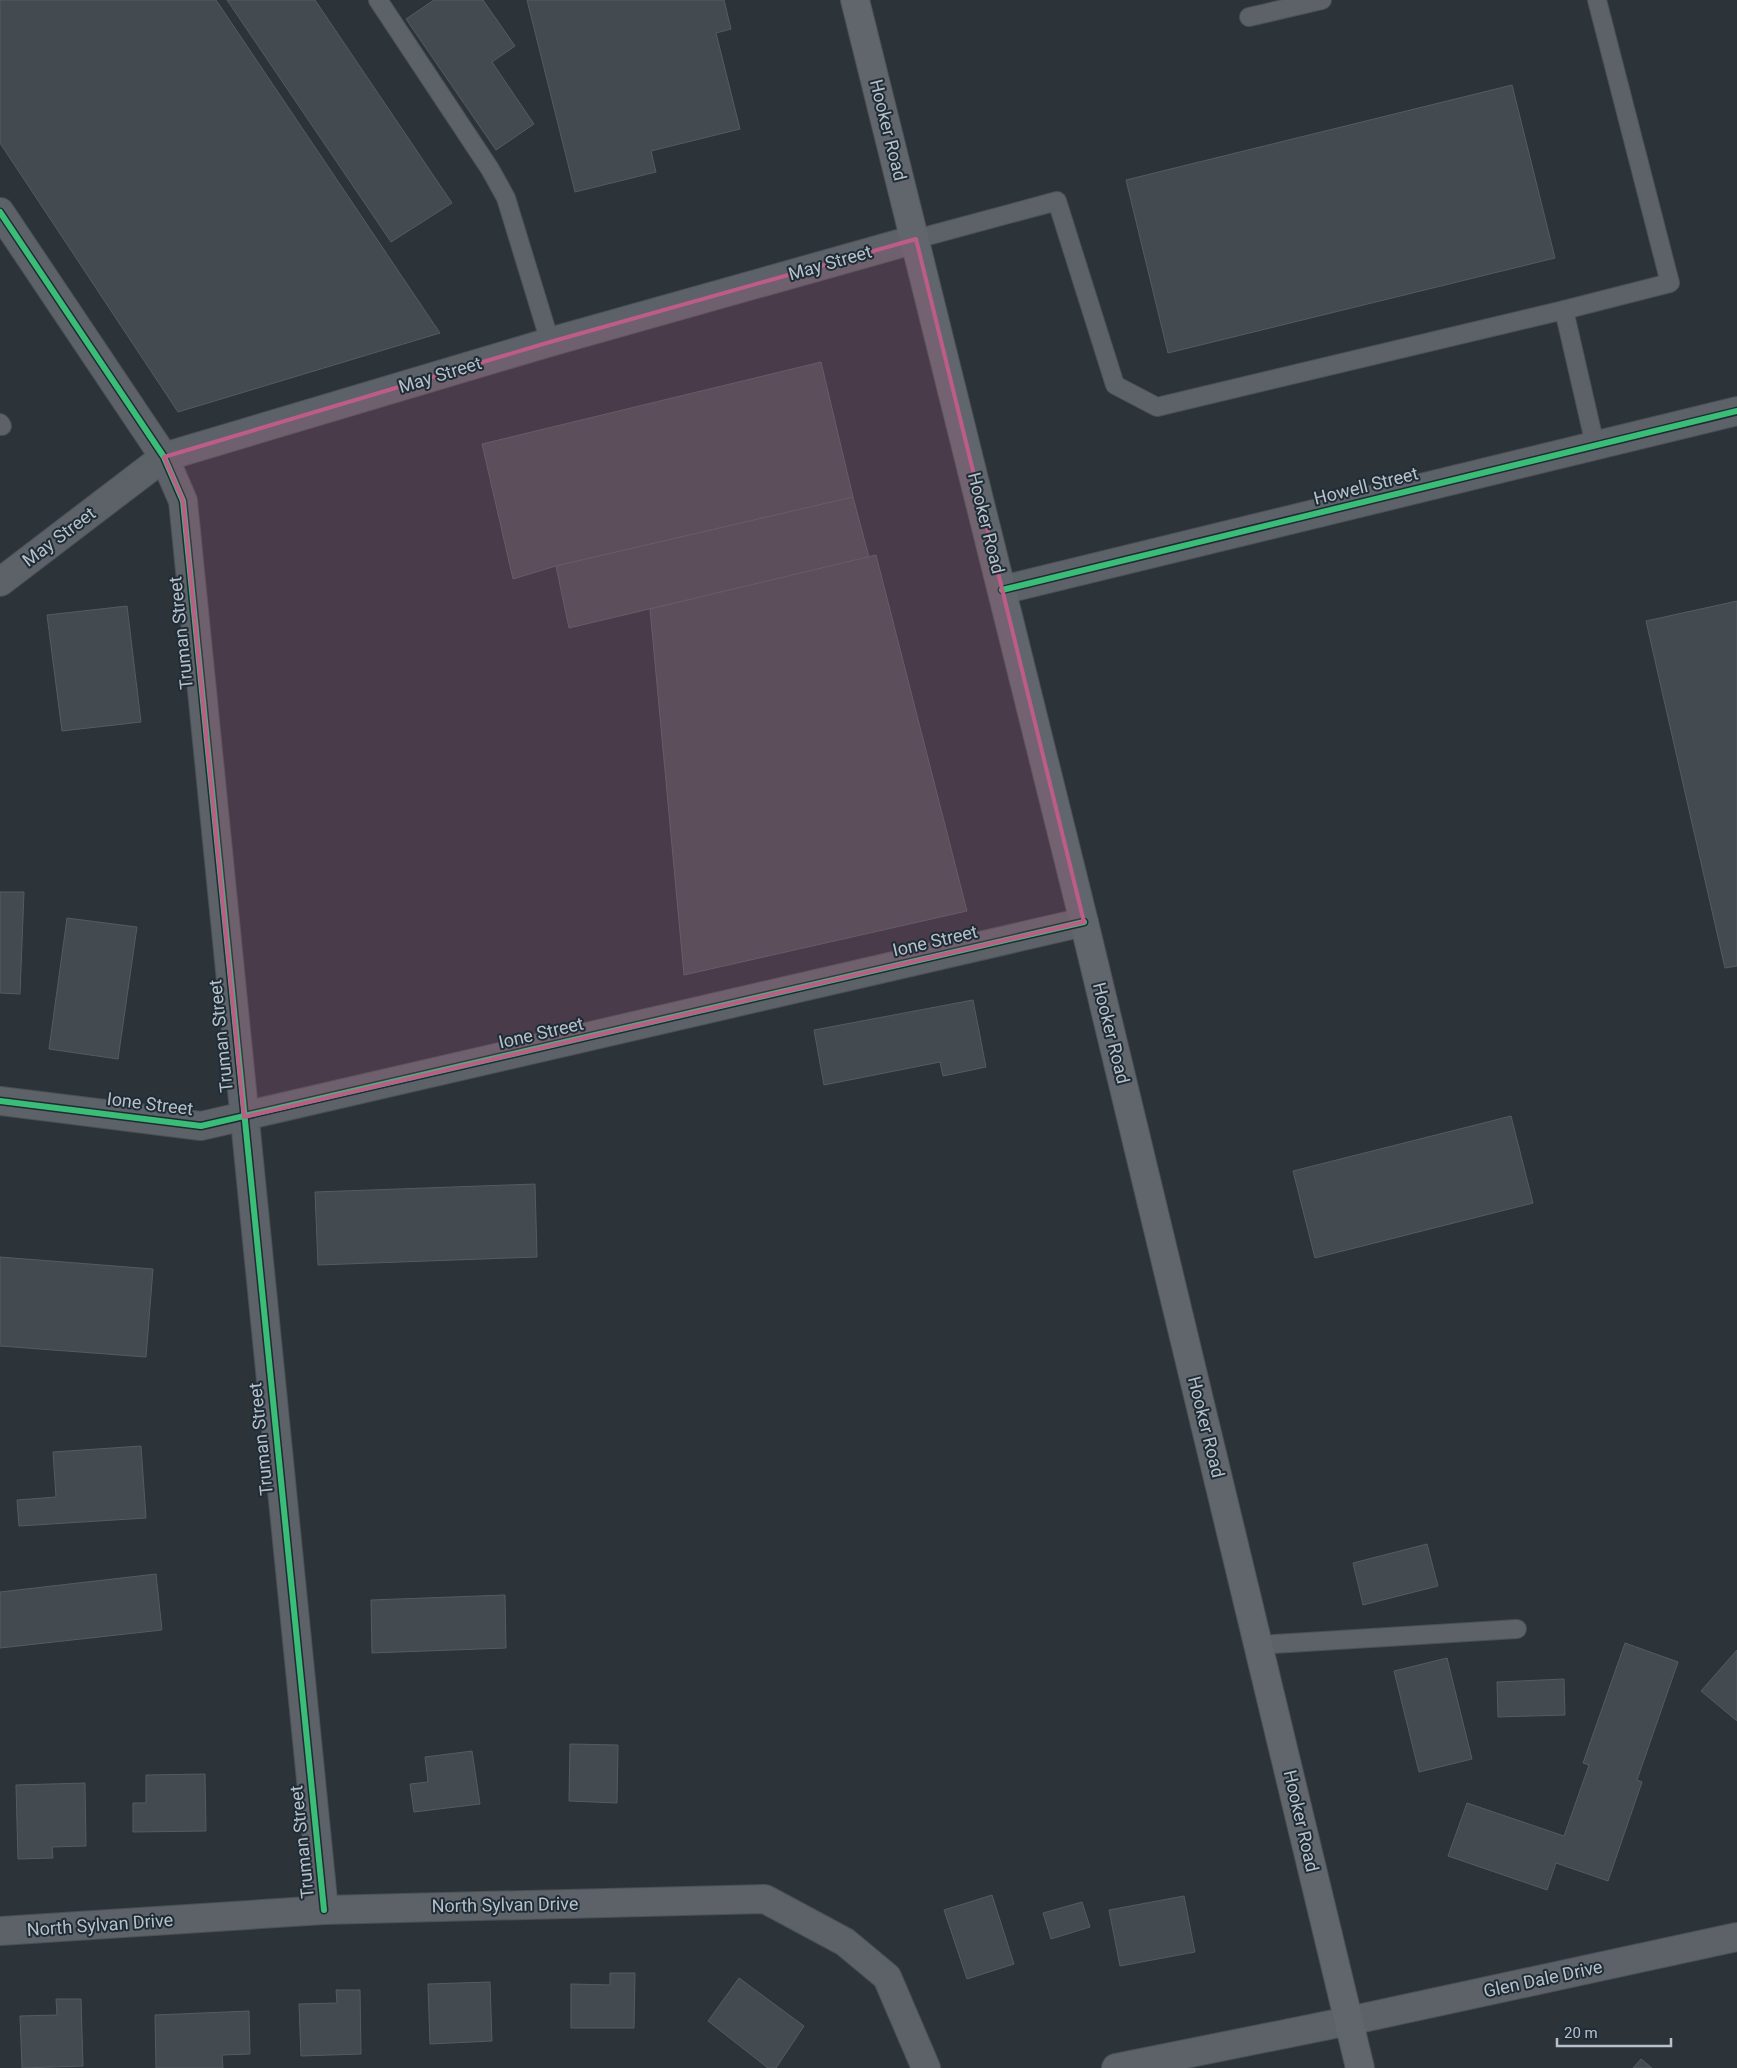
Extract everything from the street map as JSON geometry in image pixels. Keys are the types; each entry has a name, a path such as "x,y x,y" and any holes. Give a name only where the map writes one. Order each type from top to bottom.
{"main road":[{"name":"Hooker Road","path":"855,0 916,239 1084,922 1360,2068"}],"street":[{"name":"Truman Street","path":"0,212 164,457 183,501 324,1910"},
{"name":"May Street","path":"0,582 164,457 550,342 916,239"},
{"name":"Howell Street","path":"1002,590 1737,411"},
{"name":"Ione Street","path":"0,1101 201,1126 1084,922"},
{"name":"North Sylvan Drive","path":"0,1931 324,1910 764,1899 845,1942 887,1977 926,2068"},
{"name":"Glen Dale Drive","path":"1116,2068 1349,2022 1737,1937"}],"lane":[{"path":"378,0 490,168 506,198 550,342"},
{"path":"1249,17 1322,0"},
{"path":"916,239 1057,201 1115,385 1157,408 1670,283 1597,0"},
{"path":"1564,310 1595,445"},
{"path":"1259,1645 1517,1630"}],"highlighted area":[{"path":"916,239 1084,922 244,1117 183,501 164,457 550,342"}],"building":[{"path":"0,0 216,0 440,333 178,412 0,143"},
{"path":"227,0 315,0 452,203 391,242"},
{"path":"434,0 483,0 515,46 492,62 534,124 496,150 406,19"},
{"path":"527,0 724,0 731,29 716,33 740,129 651,151 656,172 575,192"},
{"path":"1512,85 1555,258 1168,353 1126,180"},
{"path":"821,362 853,497 556,566 513,579 482,444"},
{"path":"853,497 869,557 569,628 556,566"},
{"path":"876,555 967,911 684,975 650,609"},
{"path":"1737,601 1737,966 1725,968 1646,621"},
{"path":"127,606 141,722 62,731 47,615"},
{"path":"0,892 24,892 20,994 0,993"},
{"path":"67,918 137,927 118,1059 49,1049"},
{"path":"973,1000 986,1067 943,1076 940,1062 824,1085 814,1030"},
{"path":"1511,1116 1533,1203 1315,1258 1293,1171"},
{"path":"535,1184 537,1257 318,1265 315,1192"},
{"path":"0,1257 153,1269 146,1357 0,1346"},
{"path":"141,1446 146,1518 19,1526 17,1500 56,1497 53,1452"},
{"path":"1427,1544 1438,1586 1363,1605 1353,1563"},
{"path":"156,1574 162,1630 0,1648 0,1592"},
{"path":"505,1595 506,1648 372,1653 371,1600"},
{"path":"1625,1643 1678,1662 1637,1780 1642,1782 1608,1881 1556,1863 1547,1890 1448,1856 1467,1803 1564,1836 1589,1765 1583,1763"},
{"path":"1737,1650 1737,1721 1701,1691"},
{"path":"1447,1658 1472,1759 1419,1772 1394,1671"},
{"path":"1564,1679 1565,1715 1498,1717 1497,1682"},
{"path":"570,1744 618,1745 617,1803 569,1801"},
{"path":"472,1751 480,1804 414,1812 410,1784 428,1782 425,1757"},
{"path":"205,1774 206,1831 133,1832 133,1803 146,1803 146,1775"},
{"path":"85,1783 86,1846 52,1847 53,1858 18,1859 16,1785"},
{"path":"992,1895 1014,1964 967,1979 944,1910"},
{"path":"1184,1896 1195,1952 1120,1966 1109,1910"},
{"path":"1082,1902 1090,1927 1051,1939 1043,1913"},
{"path":"610,1973 635,1973 634,2028 571,2028 571,1984 610,1985"},
{"path":"739,1978 804,2026 776,2068 768,2068 708,2021"},
{"path":"490,1982 492,2041 430,2044 428,1984"},
{"path":"336,1990 360,1990 361,2054 301,2056 299,2004 337,2003"},
{"path":"56,1999 81,1999 83,2066 22,2068 20,2016 57,2015"},
{"path":"249,2011 250,2054 222,2055 223,2068 156,2068 155,2015"},
{"path":"1641,2059 1652,2068 1633,2068"}],"cycle path":[{"path":"0,212 164,457 183,501 324,1910"},
{"path":"1002,590 1737,411"},
{"path":"0,1101 201,1126 1084,922"}]}
